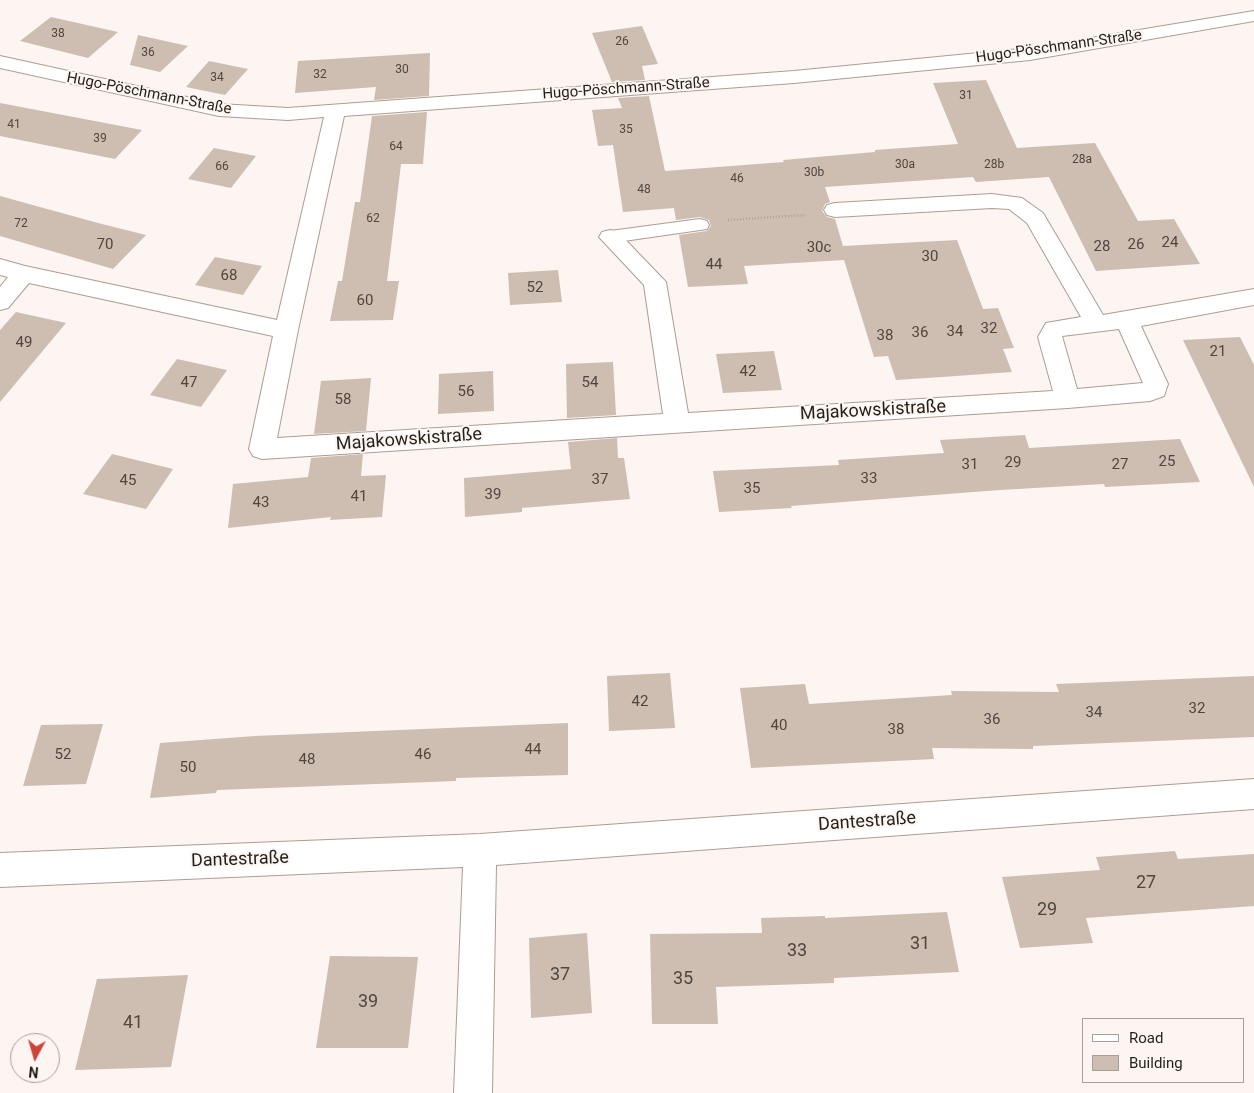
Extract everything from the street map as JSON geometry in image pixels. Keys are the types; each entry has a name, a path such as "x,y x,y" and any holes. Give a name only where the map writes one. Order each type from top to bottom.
{"street":[{"name":"Hugo-Pöschmann-Straße","path":"0,62 219,110 288,114 794,77 1030,54 1254,16"},
{"name":"Majakowskistraße","path":"335,111 286,330 262,449 1068,399 1150,392 1155,389 1156,384 1127,320"},
{"path":"835,210 992,201 1014,202 1035,218 1096,323"},
{"path":"610,237 655,282 677,422"},
{"path":"0,267 24,274 286,330"},
{"path":"0,302 24,274"},
{"path":"1068,399 1050,337 1054,329 1127,320 1254,298"},
{"name":"Dantestraße","path":"0,870 480,850 1254,794"},
{"path":"473,1093 480,850"}],"lane":[{"path":"610,237 700,225"}],"path":[{"path":"700,225 702,221 833,213 835,210"}],"building":[{"path":"51,17 118,32 88,58 20,41"},
{"path":"642,26 658,64 642,66 645,80 612,82 592,33"},
{"path":"138,35 188,46 160,72 130,65"},
{"path":"430,53 429,96 374,100 376,87 295,93 298,61"},
{"path":"209,61 248,69 225,95 186,87"},
{"path":"986,80 1017,148 1095,143 1138,221 1174,219 1200,264 1096,271 1049,177 976,182 973,177 825,187 830,202 825,204 822,211 827,217 835,219 843,246 957,240 983,309 998,308 1014,348 1003,349 1012,372 896,380 888,356 874,357 844,260 744,266 748,284 688,287 679,235 707,231 711,226 709,220 700,217 676,220 674,208 623,212 613,145 598,146 592,110 622,108 618,98 649,96 665,171 784,162 783,160 875,152 875,150 958,144 933,83"},
{"path":"0,103 142,130 115,159 0,136"},
{"path":"427,112 423,164 401,164 387,281 399,281 393,320 330,321 338,281 342,281 355,202 360,202 372,116"},
{"path":"214,148 256,156 231,188 188,179"},
{"path":"0,196 146,235 113,269 0,236"},
{"path":"215,257 262,266 243,295 195,285"},
{"path":"558,270 562,302 510,305 508,273"},
{"path":"16,312 66,323 0,402 0,330"},
{"path":"1240,337 1254,365 1254,487 1183,340"},
{"path":"774,351 782,390 723,393 716,354"},
{"path":"177,359 227,370 201,407 150,395"},
{"path":"613,362 616,415 567,418 566,364"},
{"path":"493,371 494,411 438,414 439,374"},
{"path":"371,378 366,431 314,434 321,381"},
{"path":"1025,435 1029,448 1180,439 1200,482 1105,487 1104,484 1000,490 791,506 792,508 719,512 713,471 839,465 838,460 944,453 940,440"},
{"path":"617,438 618,458 624,458 630,499 522,508 522,512 465,517 464,478 571,469 568,442"},
{"path":"112,454 173,469 146,509 83,494"},
{"path":"363,454 361,476 386,475 382,517 330,520 331,517 228,528 233,484 308,477 311,458"},
{"path":"670,673 675,728 609,731 607,676"},
{"path":"1254,676 1254,737 1033,746 1033,749 932,748 934,759 751,768 740,688 805,684 809,704 952,695 951,691 1059,692 1056,684"},
{"path":"568,723 568,775 456,778 456,781 217,790 216,793 150,798 160,743 255,736"},
{"path":"103,724 86,784 23,786 41,725"},
{"path":"1175,851 1178,859 1254,854 1254,906 1086,918 1093,943 1020,948 1002,877 1100,870 1096,857"},
{"path":"947,912 959,972 834,978 834,983 716,987 718,1024 652,1024 650,934 762,933 761,918 825,916 825,918"},
{"path":"587,933 592,1013 531,1018 529,938"},
{"path":"330,956 418,957 408,1048 316,1048"},
{"path":"188,975 171,1067 75,1070 97,979"}]}
